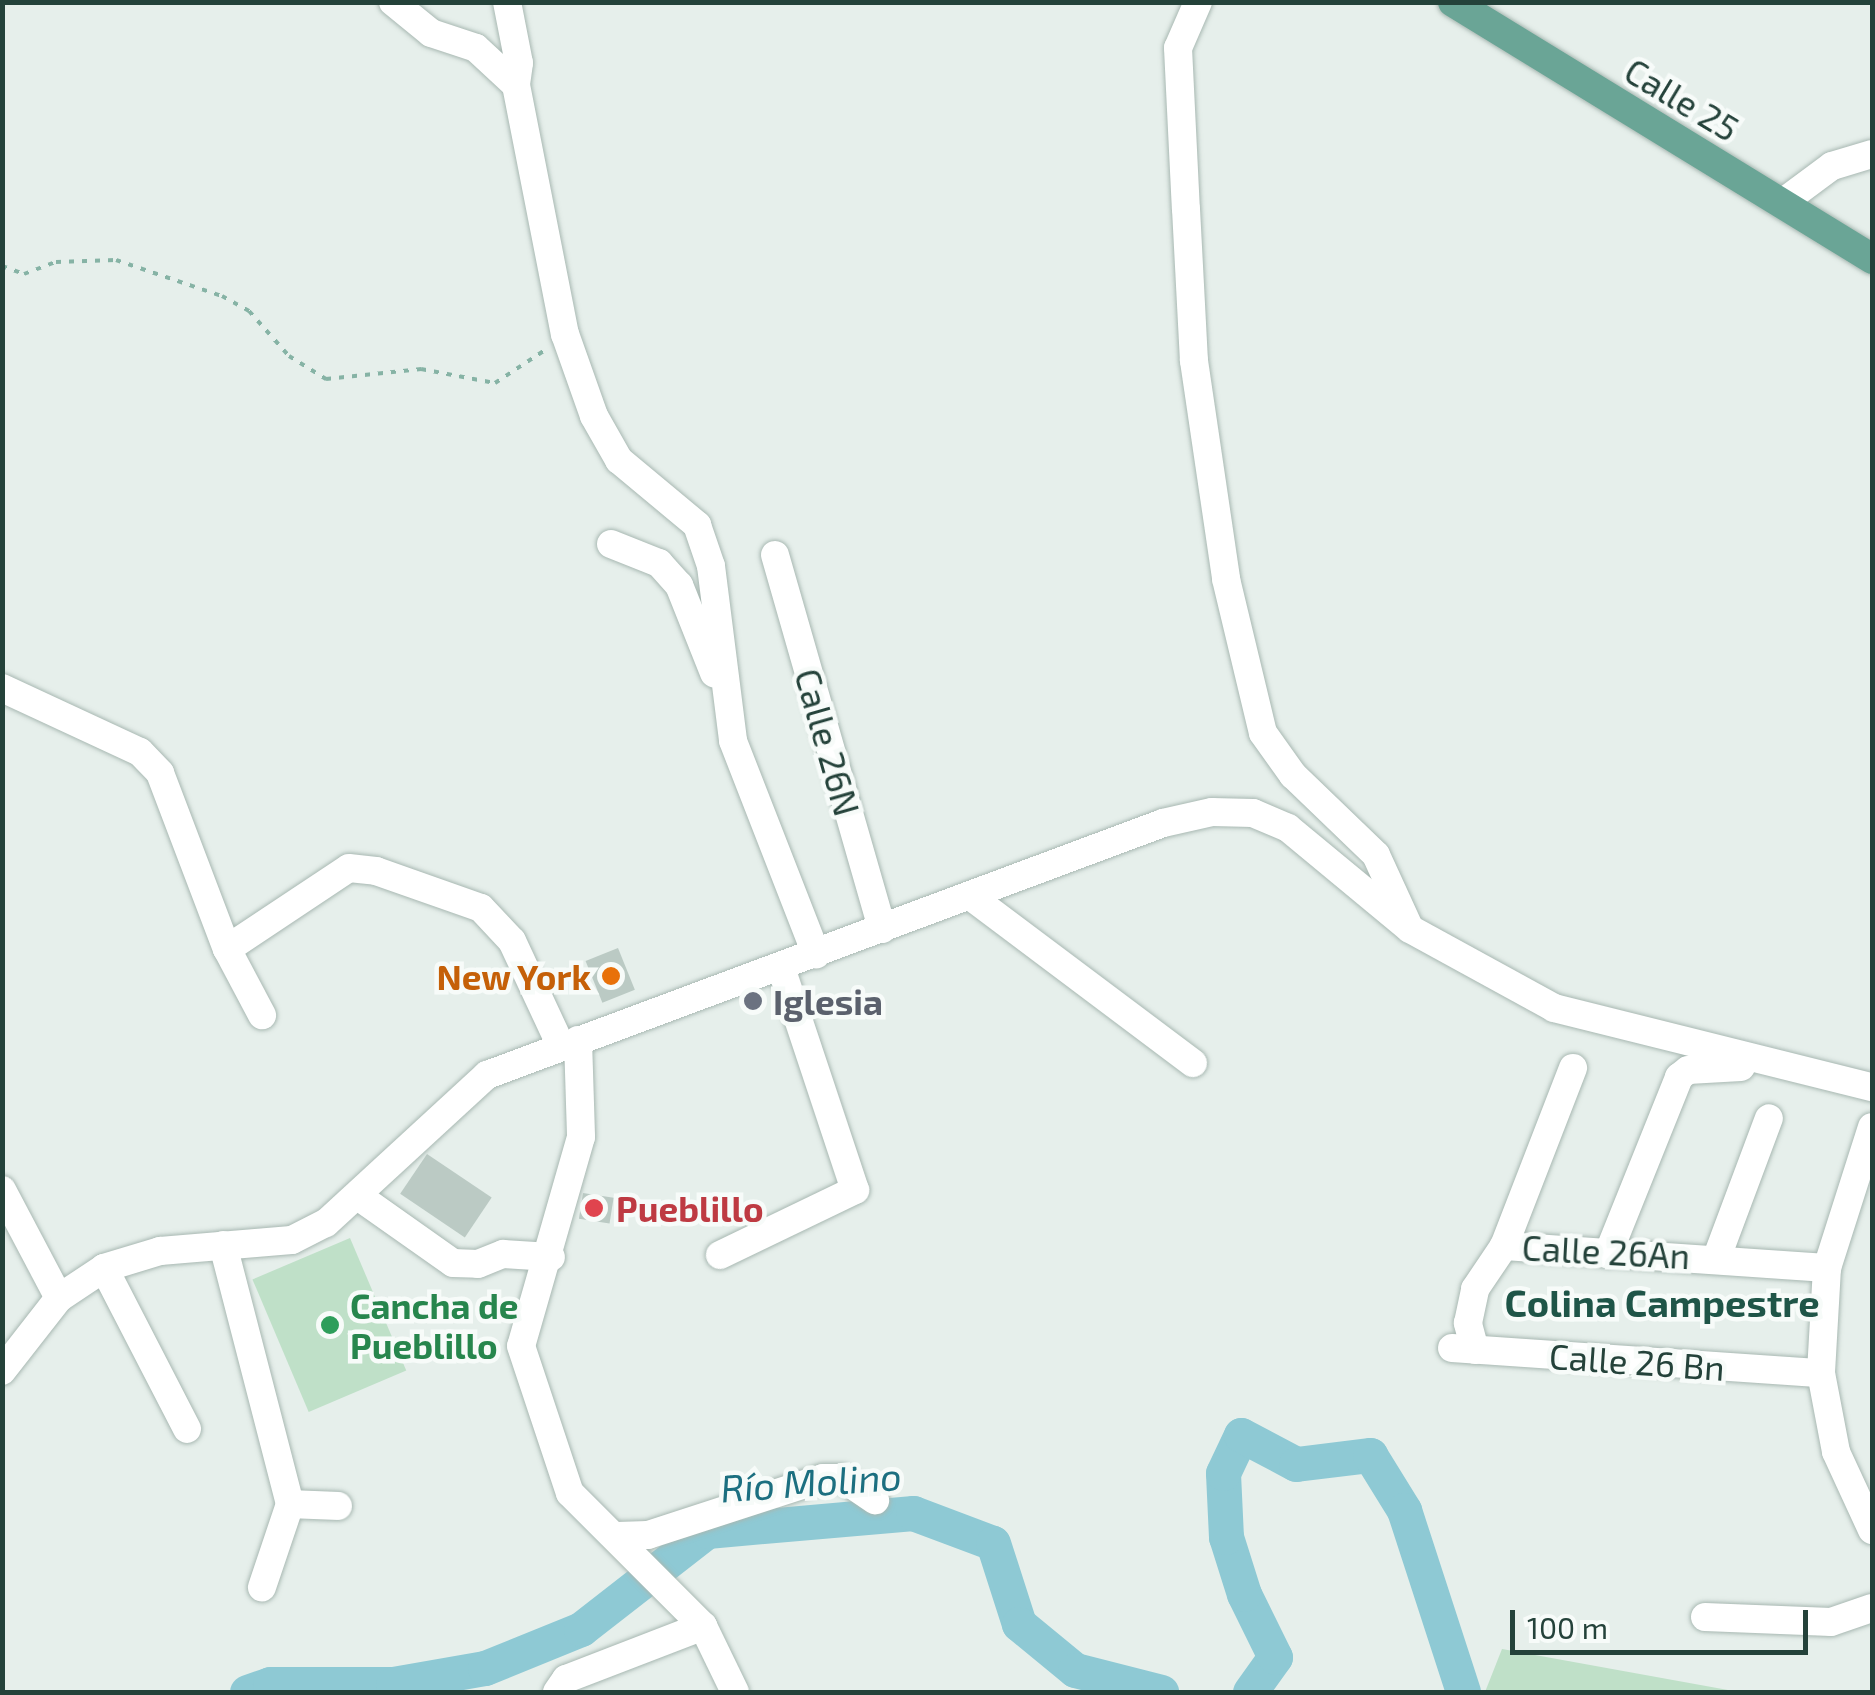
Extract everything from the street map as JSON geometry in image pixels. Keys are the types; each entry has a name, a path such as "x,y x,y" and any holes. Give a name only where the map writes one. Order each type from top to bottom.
{"main road":[{"name":"Calle 25","path":"1453,2 1872,259"}],"street":[{"path":"393,2 431,33 485,54 516,85"},
{"path":"507,2 520,63 516,85 564,334 594,416 619,460 697,525 711,566 733,741 816,954"},
{"path":"1198,2 1178,48 1194,361 1226,579 1263,734 1293,774 1376,856 1410,929"},
{"path":"1782,203 1832,166 1872,154"},
{"path":"611,544 659,563 680,585 706,664 722,676"},
{"name":"Calle 26N","path":"775,556 882,929"},
{"path":"2,688 140,752 160,773 227,950 262,1016"},
{"path":"2,1372 58,1298 104,1268 160,1251 292,1240 326,1223 487,1075 973,898 1162,823 1212,812 1253,813 1288,828 1410,929 1554,1008 1872,1087"},
{"path":"227,950 349,868 376,871 481,908 512,940 569,1043 581,1137 550,1257 521,1346 570,1493 703,1626 735,1692"},
{"path":"973,898 1193,1063"},
{"path":"720,1255 855,1190 782,968"},
{"path":"1608,1254 1679,1077 1688,1070 1772,1065"},
{"path":"1504,1246 1573,1068"},
{"path":"1717,1257 1769,1118"},
{"path":"1872,1127 1827,1268 1821,1372 1836,1452 1872,1530"},
{"path":"2,1190 58,1298"},
{"path":"358,1196 453,1263 478,1264 503,1254 550,1257"},
{"path":"223,1244 290,1504 262,1587"},
{"name":"Calle 26An","path":"1504,1246 1717,1257 1827,1268"},
{"name":"Calle 26 Bn","path":"1504,1246 1476,1289 1464,1349 1821,1372"},
{"path":"104,1268 187,1429"},
{"path":"617,1536 648,1535 823,1478 842,1478 875,1500"},
{"path":"290,1504 338,1506"},
{"path":"1705,1617 1830,1622 1872,1608"},
{"path":"557,1692 566,1679 703,1626"}],"path":[{"path":"2,266 24,274 56,262 116,260 222,296 249,311 289,356 326,378 421,369 495,383 564,334"}],"green space":[{"name":"Cancha de Pueblillo","path":"350,1238 406,1371 309,1412 252,1279"},
{"path":"1502,1649 1739,1692 1485,1692"}],"building":[{"name":"New York","path":"618,948 635,990 602,1003 586,961"},
{"path":"427,1154 492,1198 465,1237 400,1194"},
{"name":"Pueblillo","path":"583,1193 614,1198 610,1224 579,1219"}],"waterway":[{"name":"Río Molino","path":"1250,1692 1275,1657 1244,1594 1226,1537 1223,1473 1241,1435 1296,1464 1370,1455 1404,1510 1463,1692"},
{"name":"Río Molino","path":"247,1692 270,1684 393,1684 485,1668 581,1629 707,1531 913,1513 993,1543 1019,1624 1075,1670 1161,1692"}],"place":[{"name":"New York","path":"611,976"},
{"name":"Iglesia","path":"753,1001"},
{"name":"Pueblillo","path":"594,1208"},
{"name":"Cancha de Pueblillo","path":"330,1325"}],"district":[{"name":"Colina Campestre","path":"1662,1303"}]}
